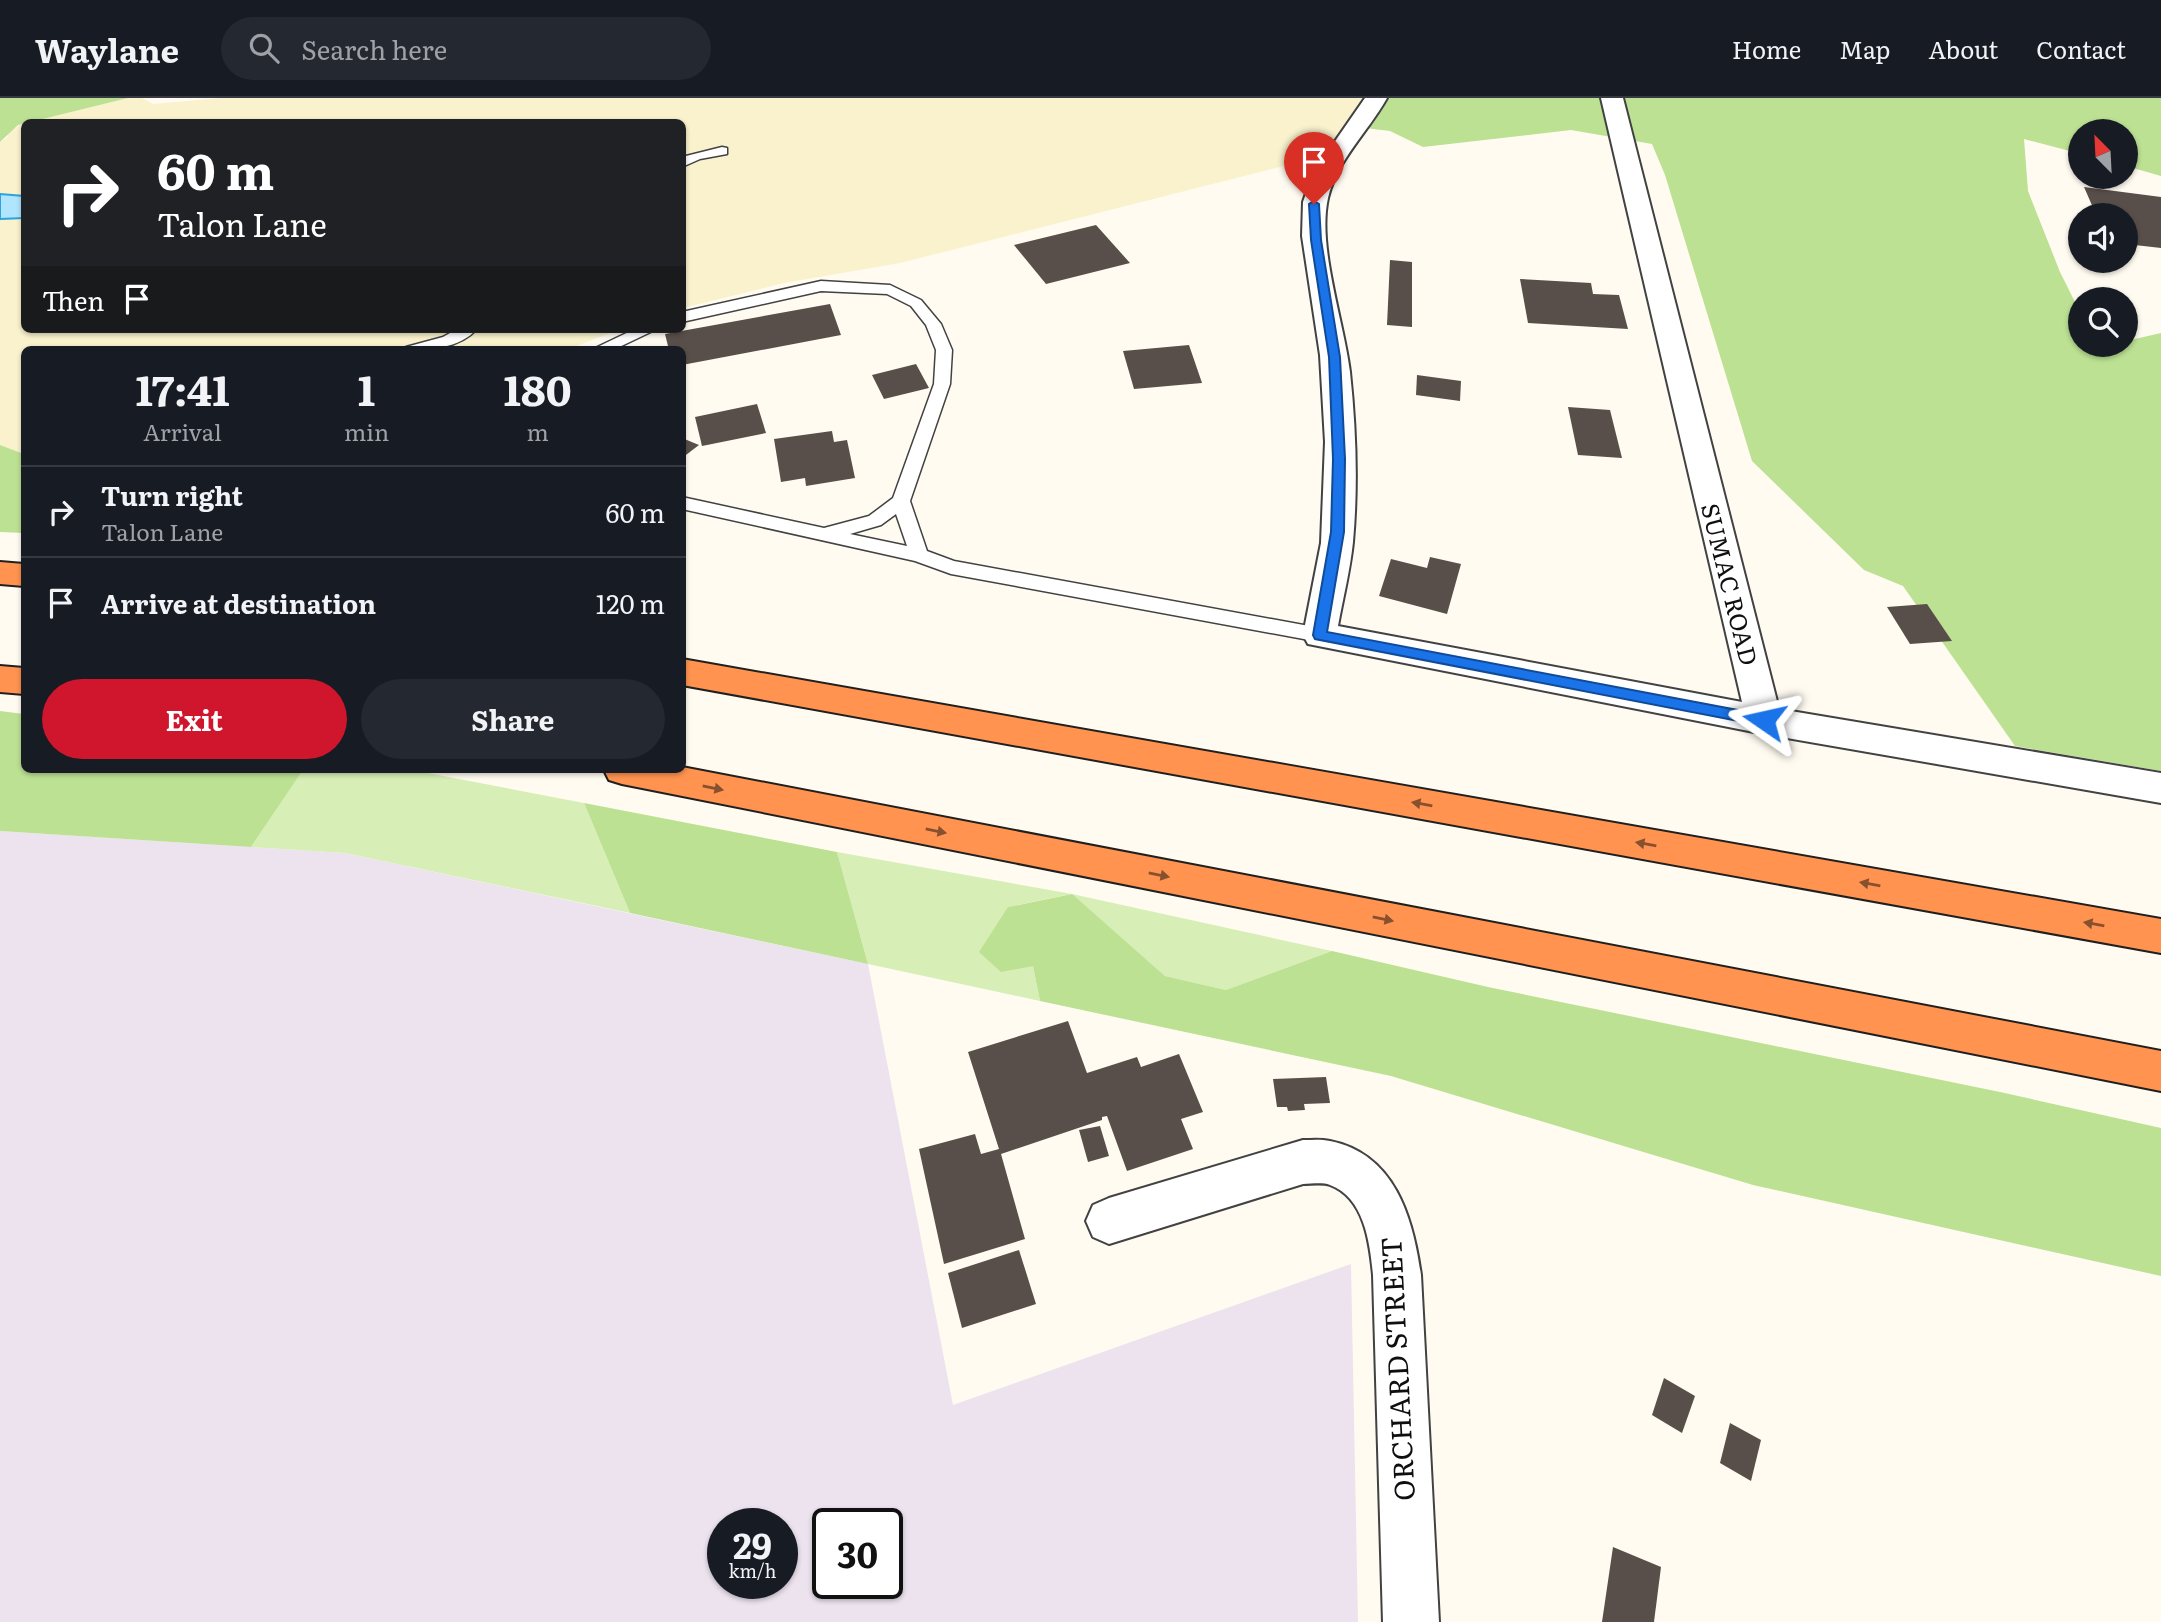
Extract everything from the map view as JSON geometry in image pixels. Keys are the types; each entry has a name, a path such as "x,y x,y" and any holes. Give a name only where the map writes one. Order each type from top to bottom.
{"highway":[{"path":"0,573 21,575"},
{"path":"686,673 2161,936"},
{"path":"0,679 21,681"},
{"path":"637,773 2161,1071"}],"street":[{"path":"1376,98 1367,116 1322,175 1314,204 1316,240 1334,357 1339,459 1338,532 1320,635 1764,720 2161,788"},
{"name":"SUMAC ROAD","path":"1612,98 1764,720"},
{"name":"ORCHARD STREET","path":"1109,1221 1303,1162 1333,1163 1355,1174 1373,1191 1385,1212 1397,1275 1411,1622"}],"lane":[{"path":"686,161 696,156 722,151"},
{"path":"686,316 821,286 890,290 916,303 933,324 944,350 942,384 901,501 875,521 824,534"},
{"path":"427,346 449,340 462,333"},
{"path":"609,346 639,333"},
{"path":"901,501 919,555"},
{"path":"686,504 919,555 951,567 1320,635"}],"shaded area":[{"path":"128,98 142,98 153,104 222,98 1367,98 1350,126 1323,156 900,263 784,283 686,307 686,119 39,119"},
{"path":"21,125 21,333 611,333 576,346 21,346 21,453 0,445 0,142 7,138 10,131"},
{"path":"0,831 345,853 868,964 953,1405 1351,1264 1358,1622 0,1622"}],"green space":[{"path":"0,98 128,98 42,119 21,119 21,124 0,142"},
{"path":"1384,98 2161,98 2161,176 2138,169 2138,119 2068,119 2068,151 2024,139 2028,191 2068,288 2068,357 2138,357 2138,338 2161,333 2161,771 2015,746 1903,586 1864,570 1752,461 1665,175 1652,144 1571,130 1423,147 1390,131 1365,128"},
{"path":"0,445 21,453 21,533 0,532"},
{"path":"0,711 21,714 21,773 301,773 251,847 0,831"},
{"path":"301,773 428,773 584,803 630,913 345,853 251,847"},
{"path":"584,803 837,852 868,964 630,913"},
{"path":"837,852 1072,894 1332,951 1226,990 1165,976 1071,894 1008,907 1033,966 1040,1001 868,964"},
{"path":"1072,894 1165,976 1226,990 1332,951 1488,987 2000,1092 2161,1128 2161,1276 1753,1185 1391,1076 1040,1001 1033,966 1001,972 979,952 1008,907"}],"water":[{"path":"0,194 21,196 21,218 0,219"}],"building":[{"path":"2085,189 2161,197 2161,248 2138,245 2138,203 2091,203"},
{"path":"1096,225 1130,263 1046,284 1014,245"},
{"path":"1390,260 1412,262 1412,327 1387,325"},
{"path":"1520,279 1591,283 1593,294 1619,295 1628,329 1528,323"},
{"path":"830,304 841,335 686,364 686,346 668,346 665,334 686,333 686,330"},
{"path":"1189,345 1202,383 1134,389 1123,351"},
{"path":"916,364 929,388 884,399 872,375"},
{"path":"1417,375 1461,381 1460,401 1416,395"},
{"path":"757,404 766,433 702,446 695,417"},
{"path":"1568,407 1610,410 1622,458 1578,455"},
{"path":"832,431 834,442 847,440 855,478 806,486 805,478 781,482 774,439"},
{"path":"686,440 699,445 686,455"},
{"path":"1430,557 1461,564 1447,614 1379,596 1391,559 1427,568"},
{"path":"1927,604 1952,641 1910,644 1887,607"},
{"path":"1068,1021 1087,1073 1137,1057 1141,1067 1179,1054 1203,1112 1181,1119 1193,1149 1127,1171 1107,1116 1001,1154 1025,1239 944,1264 919,1149 975,1134 981,1154 999,1149 968,1052"},
{"path":"1326,1077 1330,1103 1304,1104 1305,1110 1288,1111 1287,1107 1277,1107 1273,1079"},
{"path":"1100,1126 1109,1156 1088,1162 1079,1130"},
{"path":"1019,1250 1036,1304 962,1328 948,1273"},
{"path":"1664,1378 1695,1396 1682,1433 1652,1415"},
{"path":"1730,1423 1761,1440 1751,1481 1720,1463"},
{"path":"1613,1547 1661,1567 1654,1622 1602,1622"}],"route":[{"path":"1314,204 1316,240 1334,357 1339,459 1338,532 1320,635 1764,720"}]}
